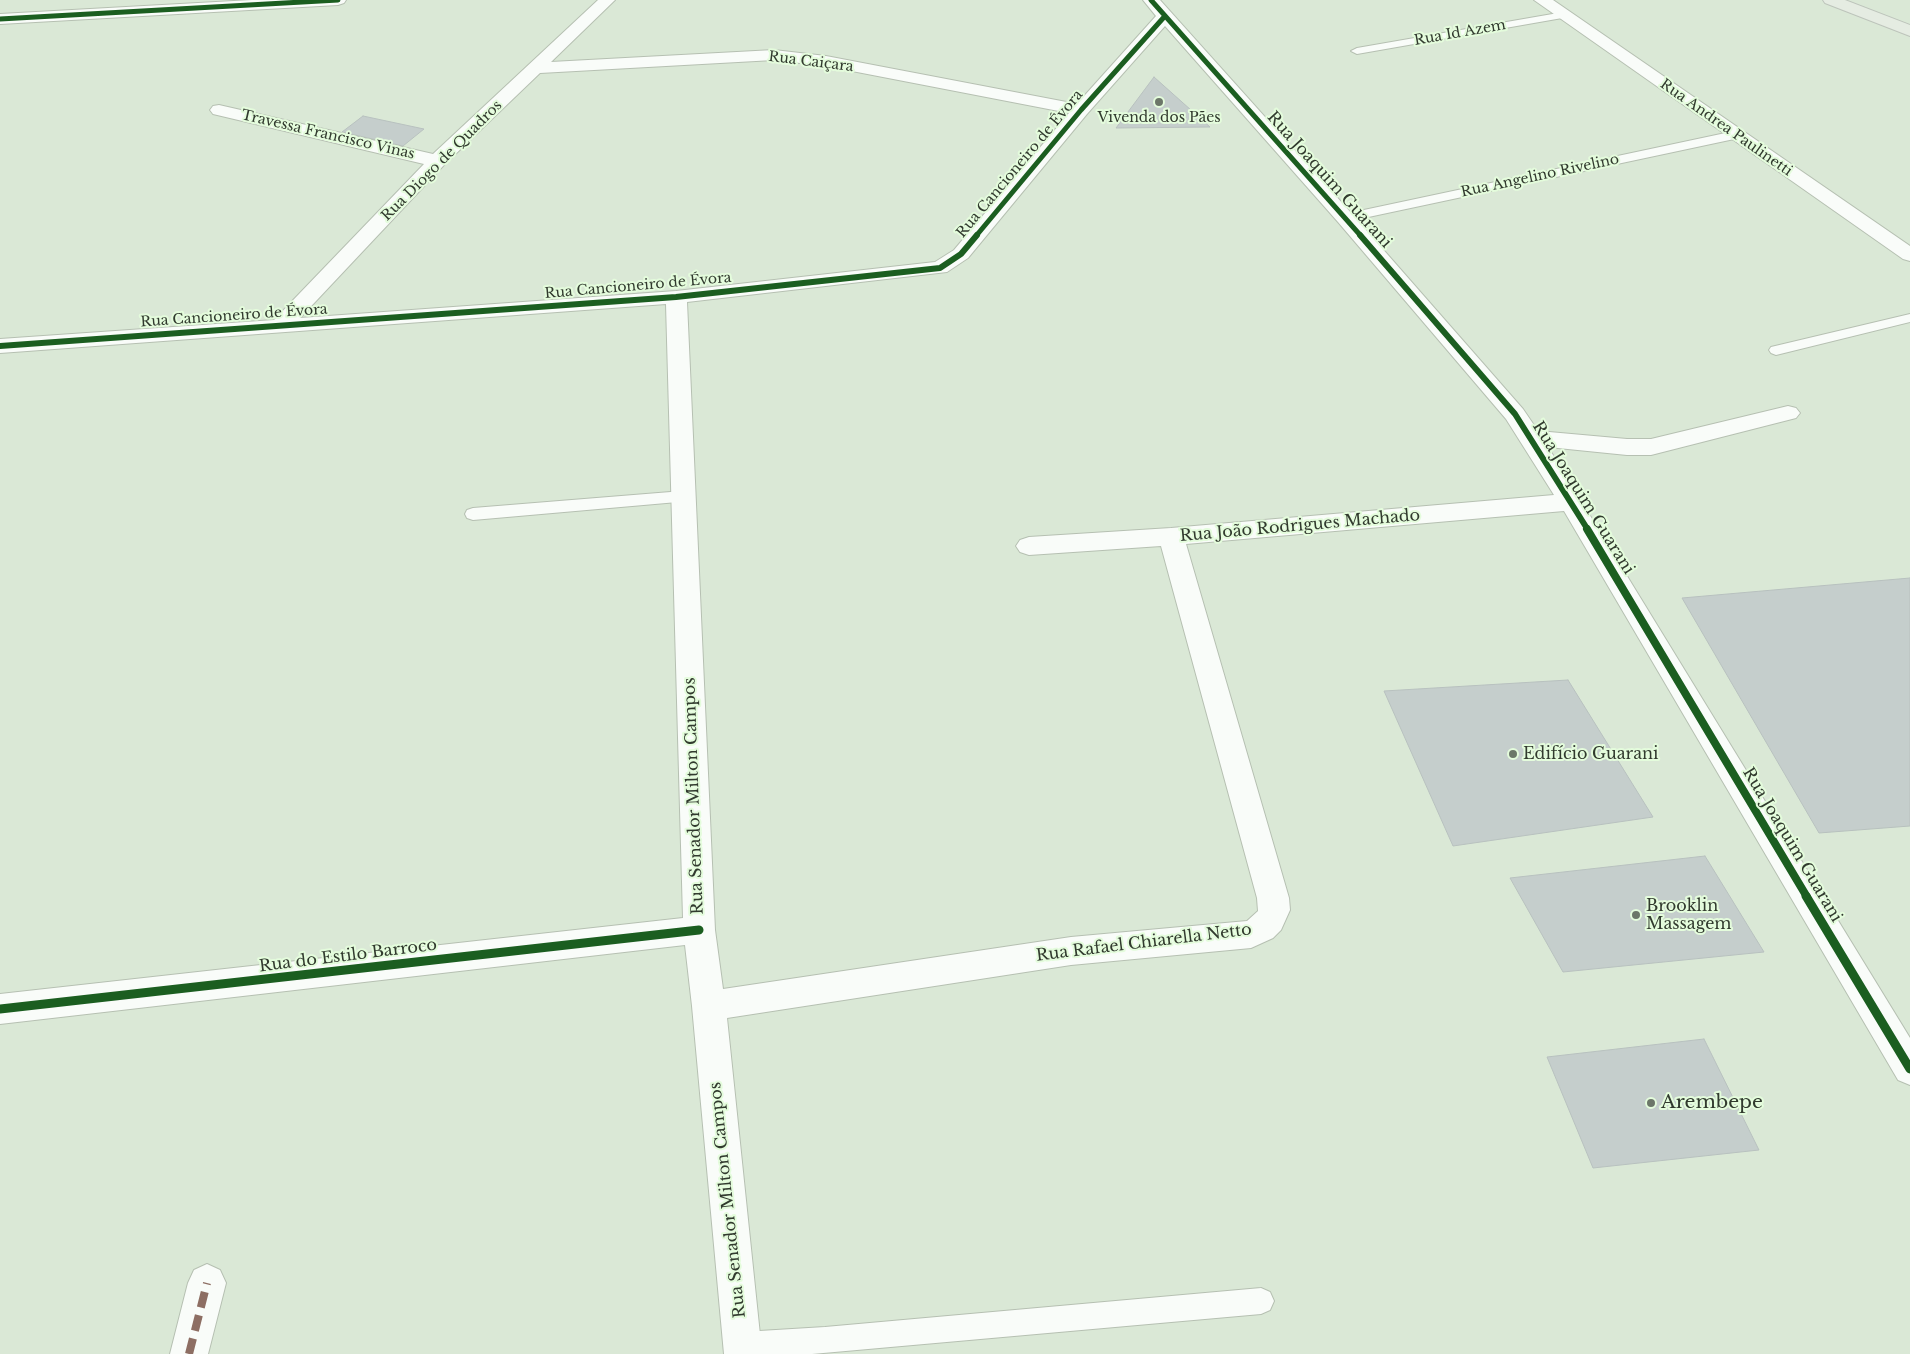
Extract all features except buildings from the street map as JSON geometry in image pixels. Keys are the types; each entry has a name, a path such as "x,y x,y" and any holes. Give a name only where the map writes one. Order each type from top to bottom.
{"main road":[{"path":"1831,0 1910,31"}],"street":[{"path":"0,18 148,5 338,0"},
{"name":"Rua Diogo de Quadros","path":"280,326 438,162 607,0"},
{"name":"Rua Andrea Paulinetti","path":"1542,0 1910,255"},
{"name":"Rua Cancioneiro de Évora","path":"0,346 676,296 940,268 961,254 1081,110 1158,8"},
{"name":"Rua Joaquim Guarani","path":"1158,8 1345,218 1515,414 1571,502 1910,1069"},
{"name":"Rua Caiçara","path":"538,68 782,56 826,61 1081,110"},
{"name":"Travessa Francisco Vinas","path":"219,110 438,162"},
{"name":"Rua Senador Milton Campos","path":"676,296 699,930 710,1006 743,1350"},
{"path":"1531,438 1627,447 1651,447 1788,413"},
{"name":"Rua João Rodrigues Machado","path":"1029,546 1170,537 1571,502"},
{"name":"Rua Rafael Chiarella Netto","path":"710,1006 1071,951 1250,934 1262,928 1270,920 1274,910 1273,898 1198,629 1170,537"},
{"name":"Rua do Estilo Barroco","path":"0,1009 699,930"},
{"path":"189,1354 207,1283"}],"lane":[{"name":"Rua Id Azem","path":"1357,51 1564,15"},
{"name":"Rua Angelino Rivelino","path":"1345,218 1735,134"},
{"path":"1776,350 1910,318"},
{"path":"473,514 682,497"},
{"path":"743,1350 825,1340 1261,1301"}],"marked path":[{"path":"189,1354 207,1283"}],"cycle path":[{"path":"0,19 338,0"},
{"path":"1151,0 1345,218 1515,414 1571,502 1910,1069"},
{"path":"0,346 676,297 940,268 961,254 1081,110 1165,16"},
{"path":"0,1009 699,930"}],"place":[{"name":"Vivenda dos Pães","path":"1159,102"},
{"name":"Edifício Guarani","path":"1513,754"},
{"name":"Brooklin Massagem","path":"1636,915"},
{"name":"Arembepe","path":"1651,1103"}]}
